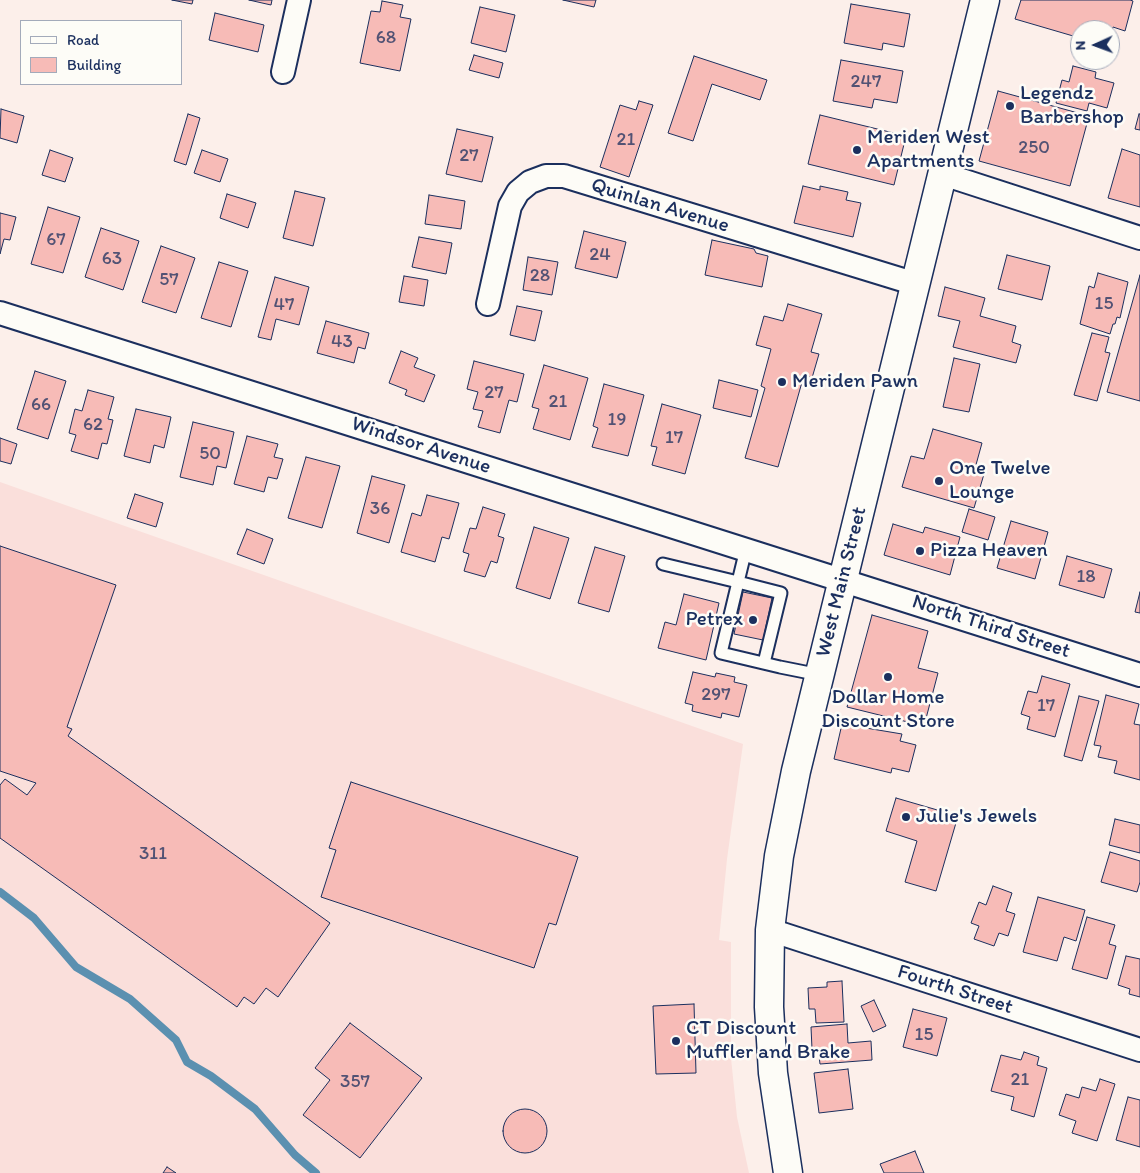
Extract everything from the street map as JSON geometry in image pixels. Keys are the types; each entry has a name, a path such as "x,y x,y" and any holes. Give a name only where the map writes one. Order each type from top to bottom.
{"main road":[{"name":"West Main Street","path":"788,1173 773,1073 769,1007 770,930 779,856 796,771 985,0"}],"street":[{"path":"283,72 299,0"},
{"path":"943,174 1140,238"},
{"name":"Quinlan Avenue","path":"488,304 510,206 518,192 530,182 546,176 564,176 916,284"},
{"name":"Windsor Avenue","path":"0,313 843,580"},
{"name":"North Third Street","path":"843,580 1140,675"},
{"name":"Fourth Street","path":"770,930 1140,1050"}],"lane":[{"path":"746,549 721,653 820,675"},
{"path":"662,564 781,593 764,663"}],"shaded area":[{"path":"0,482 743,744 727,859 719,940 731,942 731,1058 737,1117 749,1173 0,1173"}],"building":[{"path":"172,0 193,0 192,4"},
{"path":"249,0 272,0 271,5"},
{"path":"563,0 596,0 594,7"},
{"path":"1021,0 1133,1 1125,31 1120,29 1120,20 1070,20 1070,35 1015,19"},
{"path":"382,1 403,5 400,17 411,19 400,71 360,63 371,11 380,12"},
{"path":"851,4 910,14 904,47 883,43 882,50 844,43"},
{"path":"480,7 515,15 506,52 471,43"},
{"path":"215,13 264,25 258,52 209,40"},
{"path":"474,55 503,63 499,78 469,70"},
{"path":"694,56 767,80 760,100 712,84 693,141 668,133"},
{"path":"841,60 903,71 897,103 874,99 872,108 833,101"},
{"path":"1072,70 1088,70 1096,72 1095,78 1114,83 1107,108 1089,103 1087,111 1056,103 1062,80 1069,82"},
{"path":"998,91 1089,116 1070,186 979,161"},
{"path":"639,101 653,105 629,177 600,167 620,105 636,110"},
{"path":"1,109 24,116 17,143 0,138"},
{"path":"188,114 200,118 186,165 174,161"},
{"path":"1140,114 1140,130 1135,129"},
{"name":"Meriden West Apartments","path":"820,115 906,136 894,185 808,164"},
{"path":"457,129 493,137 482,182 446,174"},
{"path":"1122,149 1140,155 1140,207 1108,198"},
{"path":"50,150 73,158 65,182 42,175"},
{"path":"202,150 228,159 220,182 194,173"},
{"path":"803,186 820,190 820,186 848,192 846,200 861,203 853,237 794,223"},
{"path":"295,191 325,198 313,246 283,238"},
{"path":"227,194 256,203 248,228 220,218"},
{"path":"429,195 465,201 461,229 425,224"},
{"path":"48,207 80,217 63,273 31,264"},
{"path":"0,213 16,217 10,240 4,239 0,254"},
{"path":"101,228 139,241 123,290 85,277"},
{"path":"584,231 626,242 617,278 575,268"},
{"path":"419,237 452,243 446,274 412,267"},
{"path":"712,240 754,249 756,253 768,256 762,287 705,275"},
{"path":"161,246 195,258 176,313 142,302"},
{"path":"1007,255 1050,266 1042,300 998,289"},
{"path":"528,257 558,262 552,295 523,290"},
{"path":"219,262 248,271 231,327 201,318"},
{"path":"1098,273 1128,282 1120,318 1117,317 1110,334 1080,324 1089,286 1094,288"},
{"path":"1140,275 1140,401 1107,392"},
{"path":"404,276 428,280 424,306 399,302"},
{"path":"275,277 309,287 299,325 276,319 271,340 258,337"},
{"path":"945,287 985,298 980,316 1016,326 1012,342 1021,345 1016,363 953,347 960,321 938,316"},
{"name":"Meriden Pawn","path":"788,304 822,314 811,352 819,354 812,378 804,375 778,467 745,458 765,388 761,386 771,349 756,345 764,316 783,321"},
{"path":"517,306 542,311 535,341 510,335"},
{"path":"326,321 369,333 365,349 358,347 354,363 317,353"},
{"path":"1092,333 1109,337 1105,352 1110,353 1097,401 1074,395"},
{"path":"401,351 418,358 414,367 435,375 424,402 405,395 407,390 389,383"},
{"path":"954,358 980,364 969,412 943,407"},
{"path":"474,361 524,374 517,402 509,400 500,433 478,427 483,411 473,409 478,392 467,389"},
{"path":"544,365 588,378 570,440 533,429 539,409 532,407"},
{"path":"35,371 66,381 48,439 17,429"},
{"path":"719,380 758,390 751,417 713,408"},
{"path":"604,384 644,395 628,456 592,447 598,428 593,426"},
{"path":"88,390 114,397 108,419 113,420 107,444 102,443 98,459 71,451 76,435 69,433 75,409 82,411"},
{"path":"662,404 701,415 685,474 652,465 657,447 651,446"},
{"path":"136,409 171,417 164,448 154,445 150,463 124,456"},
{"path":"193,422 234,432 226,468 217,466 213,485 180,477"},
{"path":"933,429 982,443 974,472 984,474 974,508 902,487 911,456 924,459"},
{"path":"247,436 278,444 274,457 283,459 277,479 268,477 264,492 234,484"},
{"path":"0,438 17,444 11,464 0,461"},
{"path":"306,457 340,466 322,528 288,518"},
{"path":"372,476 405,485 389,543 357,533"},
{"path":"135,494 163,503 156,527 127,518"},
{"path":"427,495 459,503 449,539 442,537 435,562 401,552 412,513 421,516"},
{"path":"483,507 505,514 498,536 504,538 497,563 491,561 485,577 464,571 469,554 463,552 470,528 476,529"},
{"path":"969,509 995,517 988,540 962,532"},
{"path":"1011,521 1048,532 1035,579 997,568"},
{"path":"893,524 923,533 925,527 960,537 950,575 884,555"},
{"path":"534,527 569,538 550,599 516,588"},
{"path":"247,529 273,539 264,564 237,554"},
{"path":"0,546 116,585 67,727 72,729 68,736 330,923 278,997 266,988 254,1004 244,997 237,1007 0,838 0,785 5,779 27,795 36,783 0,771"},
{"path":"595,547 625,556 609,612 578,603"},
{"path":"1067,556 1112,569 1104,598 1059,585"},
{"path":"743,592 772,598 763,640 734,634"},
{"path":"1140,592 1140,613 1135,612"},
{"path":"684,594 719,603 706,660 658,648 665,622 676,625"},
{"path":"872,615 928,631 918,668 938,673 924,726 847,707"},
{"path":"693,672 715,677 716,673 735,677 734,682 747,685 739,717 722,713 721,718 692,711 693,705 685,703"},
{"path":"1042,676 1070,684 1055,737 1027,729 1030,717 1021,714 1028,691 1037,693"},
{"path":"1106,695 1139,704 1134,724 1140,725 1140,780 1114,773 1117,761 1098,757 1101,746 1094,745"},
{"path":"1079,696 1099,701 1082,761 1064,756"},
{"path":"842,724 902,734 900,741 916,745 909,772 892,768 891,773 834,759"},
{"path":"351,782 578,857 556,925 549,923 534,968 321,897 336,850 329,848"},
{"path":"896,798 958,816 936,891 905,882 917,841 886,831"},
{"path":"1115,819 1140,825 1140,853 1109,845"},
{"path":"1110,852 1140,861 1140,882 1137,892 1101,882"},
{"path":"993,886 1012,893 1006,911 1015,914 1008,936 999,933 994,946 974,939 979,926 971,923 979,902 986,905"},
{"path":"1038,897 1085,910 1076,941 1064,937 1057,961 1023,952"},
{"path":"1087,917 1115,925 1109,944 1116,946 1107,979 1072,969"},
{"path":"1126,956 1140,959 1140,997 1129,994 1130,989 1118,985"},
{"path":"842,981 844,1022 816,1023 815,1009 809,1009 808,988 827,987 827,982"},
{"path":"874,1000 886,1026 873,1032 861,1006"},
{"path":"694,1004 696,1073 656,1074 653,1006"},
{"path":"913,1009 947,1018 937,1056 903,1047"},
{"path":"350,1023 422,1078 360,1158 303,1115 330,1080 315,1068"},
{"path":"847,1024 848,1043 871,1041 872,1060 820,1064 818,1048 812,1049 811,1027"},
{"path":"1024,1052 1039,1057 1037,1065 1047,1068 1034,1117 1011,1110 1014,1097 991,1091 1001,1055 1021,1060"},
{"path":"848,1069 853,1109 819,1113 814,1073"},
{"path":"1100,1079 1115,1084 1097,1141 1072,1133 1076,1121 1059,1115 1066,1094 1079,1098 1082,1087 1096,1091"},
{"path":"1128,1097 1140,1100 1140,1147 1116,1140"},
{"path":"525,1109 537,1113 543,1119 547,1131 543,1143 537,1149 525,1153 513,1149 507,1143 503,1131 507,1119 513,1113"},
{"path":"915,1151 924,1173 884,1173 880,1164"},
{"path":"167,1167 176,1173 163,1173"}],"waterway":[{"path":"0,892 34,918 76,967 130,999 176,1040 187,1062 211,1076 255,1109 295,1155 316,1173"}],"place":[{"name":"Legendz Barbershop","path":"1010,106"},
{"name":"Meriden West Apartments","path":"857,150"},
{"name":"Meriden Pawn","path":"782,382"},
{"name":"One Twelve Lounge","path":"939,481"},
{"name":"Pizza Heaven","path":"920,551"},
{"name":"Petrex","path":"753,620"},
{"name":"Dollar Home Discount Store","path":"888,677"},
{"name":"Julie's Jewels","path":"906,817"},
{"name":"CT Discount Muffler and Brake","path":"676,1041"}]}
